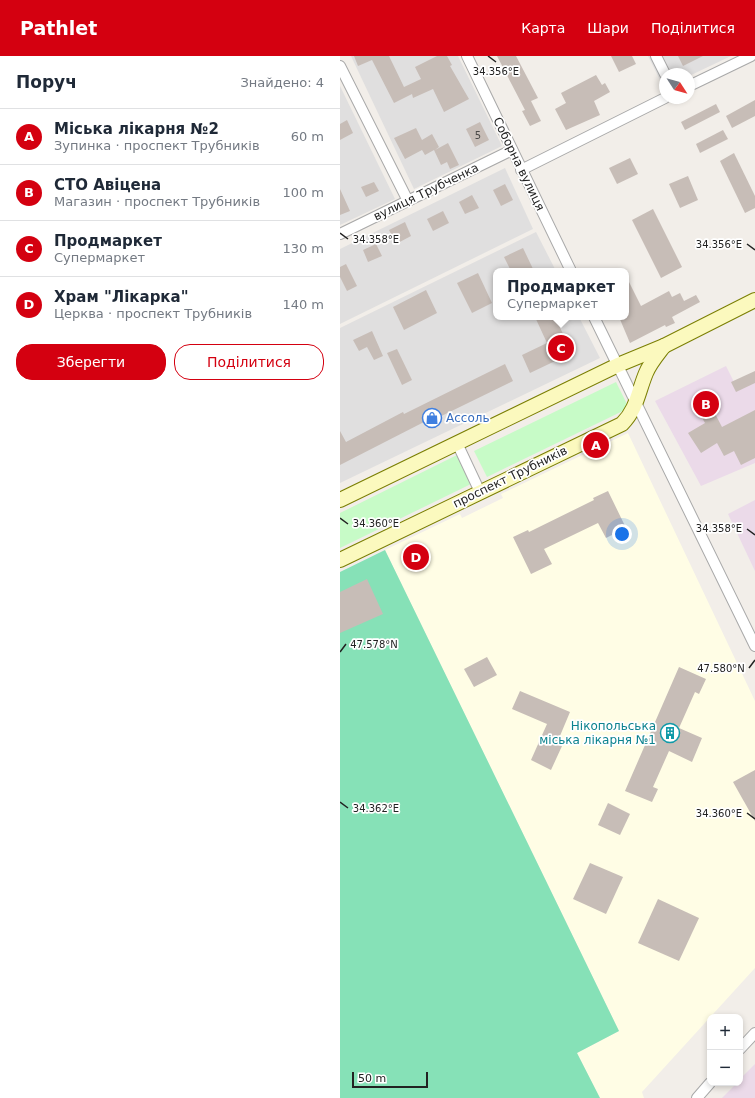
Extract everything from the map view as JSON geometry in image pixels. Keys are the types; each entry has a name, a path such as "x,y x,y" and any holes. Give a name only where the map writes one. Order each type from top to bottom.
{"main road":[{"name":"проспект Трубників","path":"340,500 618,365 664,346 755,300"},
{"name":"проспект Трубників","path":"340,560 622,424 630,415 637,403 647,371 664,346"}],"street":[{"name":"Соборна вулиця","path":"467,56 570,268"},
{"path":"656,56 662,68"},
{"path":"695,83 751,56"},
{"path":"340,66 408,201"},
{"path":"521,170 659,101"},
{"name":"вулиця Трубченка","path":"340,234 512,150"},
{"path":"596,320 755,646"},
{"path":"456,443 480,492"},
{"path":"743,1047 755,1033"},
{"path":"697,1098 707,1086"}],"shaded area":[{"path":"351,56 458,56 502,146 414,189"},
{"path":"648,56 731,56 695,73 695,68 659,68 659,78"},
{"path":"340,86 395,199 340,225"},
{"path":"505,168 533,229 340,324 340,249"},
{"path":"536,232 554,268 493,268 493,320 581,320 600,358 340,483 340,328"},
{"path":"726,366 734,382 755,372 755,463 701,486 655,401"},
{"path":"628,433 755,701 755,968 713,1014 707,1014 707,1021 642,1092 644,1098 600,1098 577,1053 619,1031 385,550 460,514 462,518 503,498 501,494"},
{"path":"755,500 755,571 728,514"},
{"path":"755,1064 755,1098 722,1098 734,1086 743,1086 743,1076"}],"green space":[{"path":"616,382 629,408 487,477 474,451"},
{"path":"457,455 471,484 340,548 340,513"},
{"path":"385,550 619,1031 577,1053 600,1098 340,1098 340,572"}],"building":[{"path":"354,56 389,56 404,87 421,79 415,67 437,56 447,56 452,65 450,66 469,99 444,112 433,89 413,98 412,94 394,103 372,60 358,66"},
{"path":"497,56 516,56 538,98 531,101 541,121 530,126 522,111 525,110"},
{"path":"611,56 632,56 636,64 619,72"},
{"path":"678,56 703,56 683,66"},
{"path":"596,75 602,85 605,83 610,92 594,101 600,115 566,130 555,109 566,103 561,93"},
{"path":"755,100 755,116 732,128 726,116"},
{"path":"716,104 720,112 685,130 681,122"},
{"path":"347,120 353,133 340,140 340,124"},
{"path":"480,122 489,140 475,147 466,129"},
{"path":"416,128 422,140 432,134 439,147 435,150 448,143 459,165 450,169 447,162 441,165 434,150 425,155 422,150 405,159 394,138"},
{"path":"723,130 728,139 700,153 696,144"},
{"path":"734,153 755,196 755,208 745,213 720,161"},
{"path":"630,158 638,174 617,184 609,168"},
{"path":"688,176 698,200 680,208 669,184"},
{"path":"374,182 379,191 366,197 361,187"},
{"path":"505,184 513,200 501,206 493,190"},
{"path":"340,189 350,211 340,215"},
{"path":"472,195 479,208 465,214 459,202"},
{"path":"653,209 682,267 661,278 632,220"},
{"path":"443,211 449,223 433,231 427,219"},
{"path":"405,222 411,236 396,244 389,230"},
{"path":"376,244 382,256 368,262 363,250"},
{"path":"523,248 533,268 510,268 504,257"},
{"path":"346,264 357,286 347,291 340,277 340,267"},
{"path":"478,273 492,303 472,313 457,283"},
{"path":"629,282 641,306 669,291 672,297 680,293 684,301 696,295 700,302 672,317 675,323 666,327 665,325 630,343 620,320 629,320"},
{"path":"426,290 437,313 404,330 393,307"},
{"path":"536,320 556,320 572,353 530,373 522,355 547,343"},
{"path":"372,331 383,356 374,360 367,347 359,351 353,340"},
{"path":"397,349 412,380 402,385 387,353"},
{"path":"505,364 513,381 425,424 424,422 340,465 340,431 346,442 403,412 404,414"},
{"path":"755,371 755,383 736,392 731,382"},
{"path":"709,397 714,405 711,406 722,427 755,410 755,458 741,465 734,451 724,456 717,443 701,453 688,433 705,423 695,405"},
{"path":"608,491 626,528 606,538 598,523 544,549 552,564 531,574 513,537 528,530 529,532 594,500 593,498"},
{"path":"367,579 383,614 340,633 340,592"},
{"path":"487,657 497,675 474,687 464,669"},
{"name":"Нікопольська міська лікарня №1","path":"679,667 706,679 699,694 695,692 679,728 702,738 692,762 669,751 653,787 658,789 652,802 625,791"},
{"path":"520,691 570,712 557,743 562,746 551,770 531,760 547,724 512,709"},
{"path":"755,770 755,821 733,782"},
{"path":"608,803 630,814 620,835 598,825"},
{"path":"590,863 623,877 606,914 573,899"},
{"path":"658,899 699,918 679,961 638,943"}],"place":[{"name":"Продмаркет","path":"561,348"},
{"name":"СТО Авіцена","path":"706,404"},
{"name":"Ассоль","path":"432,418"},
{"name":"Міська лікарня №2","path":"596,445"},
{"name":"Храм \"Лікарка\"","path":"416,557"},
{"name":"Нікопольська міська лікарня №1","path":"670,733"}]}
